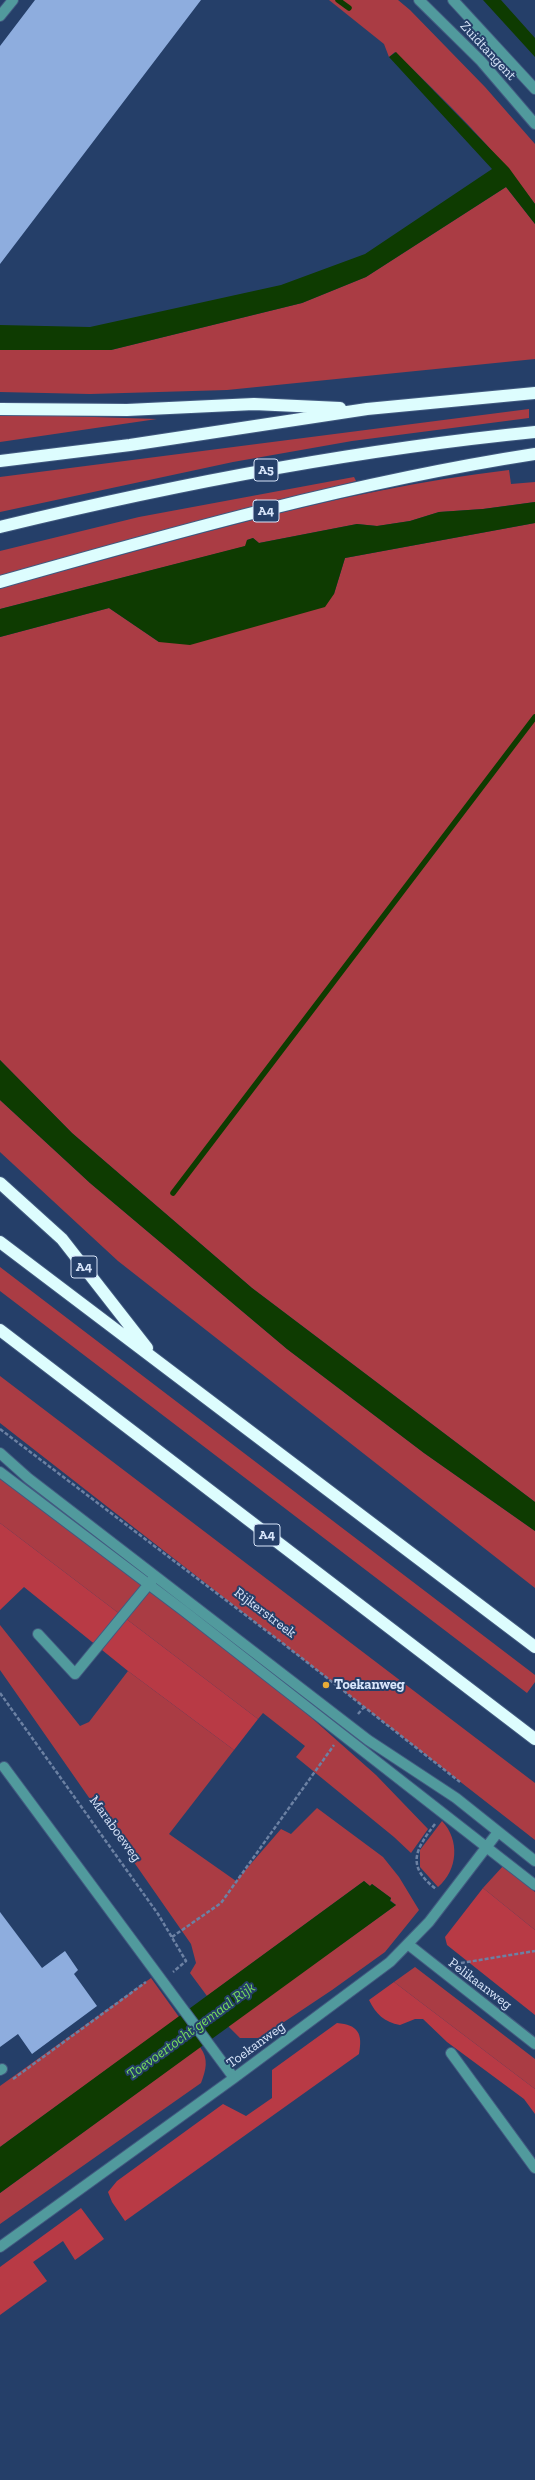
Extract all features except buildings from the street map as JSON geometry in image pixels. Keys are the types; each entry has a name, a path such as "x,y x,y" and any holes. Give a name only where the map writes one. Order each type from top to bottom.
{"highway":[{"path":"0,461 107,448 367,410 535,393"},
{"path":"0,408 127,410 254,404 367,410"},
{"name":"A5","path":"0,527 227,476 362,454 535,432"},
{"name":"A4","path":"0,582 131,545 352,489 451,467 535,454"},
{"name":"A4","path":"0,1183 62,1239 157,1362"},
{"name":"A4","path":"0,1242 535,1647"},
{"name":"A4","path":"0,1330 535,1739"}],"street":[{"path":"0,16 12,0"},
{"name":"Zuidtangent","path":"419,0 481,61 535,124"},
{"path":"452,0 535,88"},
{"path":"0,1453 28,1478 152,1580 343,1735 535,1885"},
{"path":"0,1472 152,1580 349,1726 456,1798 535,1861"},
{"path":"38,1634 75,1674 152,1580"},
{"path":"4,1767 181,2004 234,2078"},
{"name":"Toekanweg","path":"0,2247 378,1972 409,1945 448,1898 498,1832"},
{"name":"Pelikaanweg","path":"409,1945 435,1967 535,2044"},
{"path":"451,2053 535,2168"}],"path":[{"name":"Rijkerstreek","path":"0,1429 465,1786 456,1798"},
{"name":"Maraboeweg","path":"0,1693 158,1914 186,1961 163,1980"},
{"path":"349,1726 364,1707"},
{"path":"172,1937 221,1903 343,1735"},
{"path":"444,1813 422,1841 416,1857 420,1875 448,1898"},
{"path":"435,1967 535,1951"},
{"path":"1,2069 10,2081 149,1981 154,1988 163,1980"}],"shaded area":[{"path":"329,0 398,0 410,10 485,87 535,144 535,204 503,163 432,88 395,52 389,57 384,44"},
{"path":"506,187 535,224 535,359 227,390 90,394 0,392 0,350 111,350 302,303 366,277"},
{"path":"529,409 529,418 352,441 233,462 0,512 0,477"},
{"path":"0,414 157,419 0,442"},
{"path":"509,470 511,484 535,482 535,502 483,509 439,512 410,521 377,526 357,524 259,543 253,538 247,540 246,546 0,609 0,588 253,520 316,505 444,479"},
{"path":"354,477 356,481 0,576 0,551 139,517"},
{"path":"535,523 535,1502 252,1288 72,1133 0,1060 0,637 109,608 159,642 334,594 345,558"},
{"path":"0,1100 90,1183 287,1349 424,1453 535,1531 535,1588 118,1261 0,1152"},
{"path":"0,1267 535,1675 535,1682 527,1693 0,1291"},
{"path":"0,1376 535,1783 535,1840 0,1423"},
{"path":"0,1472 271,1682 376,1775 428,1829 411,1853 394,1837 296,1757 305,1746 263,1713 258,1719 0,1523"},
{"path":"0,1523 258,1719 234,1750 128,1671 24,1587 0,1610"},
{"path":"0,1625 80,1726 89,1722 128,1671 234,1750 169,1834 236,1881 281,1829 291,1834 317,1808 383,1857 399,1877 419,1910 385,1952 332,1990 260,2038 240,2038 228,2026 396,1905 390,1900 391,1898 372,1884 370,1886 364,1881 207,1996 190,1973 196,1963 191,1944 0,1670"},
{"path":"442,1821 452,1837 454,1855 450,1872 438,1887 420,1867 420,1850"},
{"path":"504,1865 535,1892 535,1930 483,1888"},
{"path":"483,1888 535,1930 535,2015 447,1945 445,1937"},
{"path":"415,1967 535,2059 535,2089 394,1982"},
{"path":"151,1978 179,2017 0,2147 0,2086"},
{"path":"394,1982 535,2089 535,2114 524,2099 447,2042 423,2019 415,2019 400,2025 389,2022 381,2017 369,2000"},
{"path":"337,2023 350,2026 357,2031 360,2041 359,2054 125,2221 112,2202 108,2192 117,2181 223,2104 246,2116 272,2098 272,2070"},
{"path":"200,2047 206,2060 201,2083 0,2224 0,2193"},
{"path":"81,2208 104,2239 75,2260 63,2241 33,2262 47,2281 0,2315 0,2267"}],"water":[{"path":"483,0 501,0 535,38 535,57"},
{"path":"396,52 509,168 535,204 535,224 506,187 366,277 302,303 111,350 0,350 0,325 90,327 281,285 365,254 492,169 389,57"},
{"path":"535,502 535,523 345,558 334,594 325,607 190,645 159,642 109,608 0,637 0,609 245,546 247,540 253,538 259,543 357,524 377,526 410,521 439,512 483,509"},
{"path":"0,1060 72,1133 252,1288 535,1502 535,1531 424,1453 287,1349 90,1183 0,1100"},
{"name":"Toevoertocht gemaal Rijk","path":"364,1881 370,1886 372,1884 391,1898 390,1901 396,1905 0,2193 0,2147"}],"waterway":[{"path":"338,0 349,8"},
{"path":"173,1193 535,717"}],"place":[{"name":"Toekanweg","path":"326,1685"}]}
